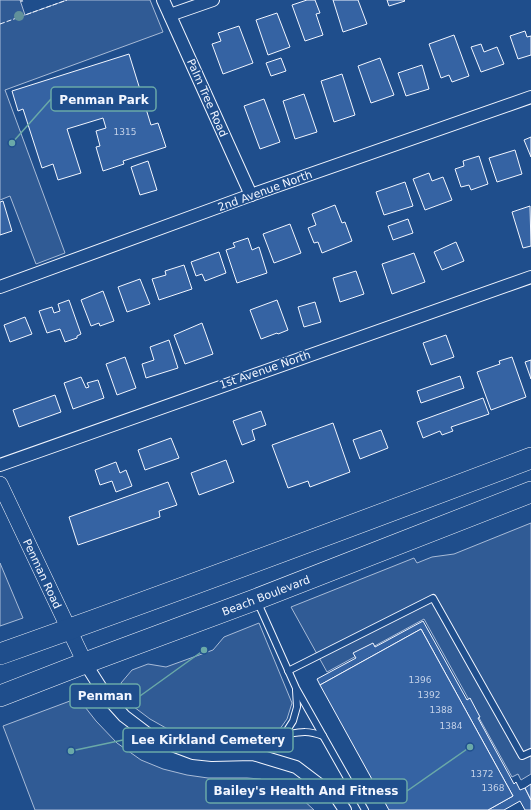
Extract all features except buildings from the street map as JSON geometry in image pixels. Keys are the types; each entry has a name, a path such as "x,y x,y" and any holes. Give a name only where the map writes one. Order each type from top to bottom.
{"highway":[{"path":"0,654 69,630 531,458"},
{"name":"Beach Boulevard","path":"0,696 257,600 531,492"}],"street":[{"name":"Palm Tree Road","path":"163,0 251,195"},
{"path":"170,15 213,0"},
{"name":"2nd Avenue North","path":"0,287 251,195 531,97"},
{"name":"1st Avenue North","path":"0,465 531,277"},
{"name":"Penman Road","path":"0,484 85,663"},
{"path":"85,663 106,696 124,716 153,738 193,753 212,755 253,754 296,767 338,798 345,810"}],"lane":[{"path":"288,671 433,598 522,756 531,752"},
{"path":"257,600 296,688 365,810"},
{"path":"253,754 268,747 284,735 293,720 297,707 296,688"},
{"path":"284,735 302,731 312,732 323,736"}],"path":[{"path":"20,2 24,0"}],"shaded area":[{"path":"0,0 20,0 25,15 67,0 150,0 163,32 5,90 65,253 36,264 10,196 0,200"},
{"path":"531,523 531,774 521,780 518,774 512,777 424,619 327,672 291,607 414,558 417,563 432,557 454,554"},
{"path":"0,563 23,618 0,626"},
{"path":"259,623 292,703 287,719 277,733 268,739 213,739 173,732 150,719 134,707 126,695 121,683 132,670 148,664 166,667 213,650 224,637"},
{"path":"78,698 96,721 117,743 141,760 163,769 187,775 208,778 260,779 273,783 300,797 314,810 35,810 3,726"}],"fence":[{"path":"0,24 67,0"}],"place":[{"name":"Penman Park","path":"12,143"},
{"name":"Penman","path":"204,650"},
{"name":"Bailey's Health And Fitness","path":"470,747"},
{"name":"Lee Kirkland Cemetery","path":"71,751"}]}
